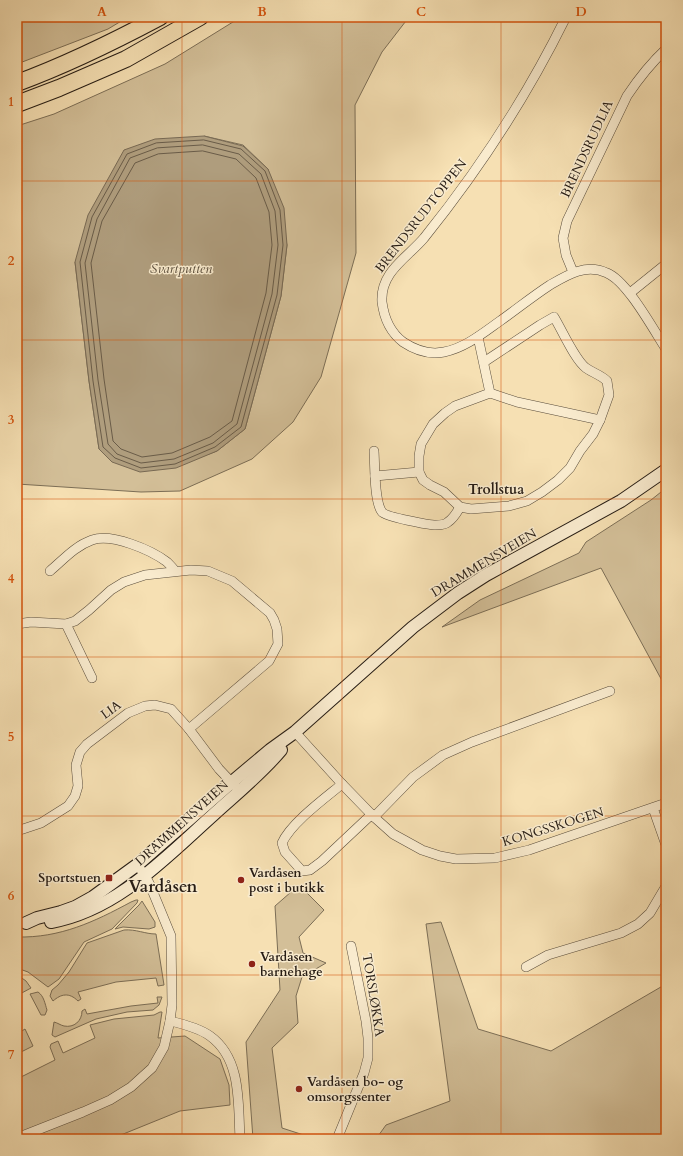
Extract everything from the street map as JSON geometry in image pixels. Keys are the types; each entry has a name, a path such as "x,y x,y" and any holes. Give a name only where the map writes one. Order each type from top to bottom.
{"highway":[{"path":"17,83 50,71 116,41 160,17"},
{"path":"17,104 59,88 126,58 200,17"}],"main road":[{"name":"DRAMMENSVEIEN","path":"22,922 38,924 70,919 109,901 145,875 236,786 270,750 295,732 413,627 458,592 493,571 621,502 666,470"},
{"name":"DRAMMENSVEIEN","path":"22,922 61,912 75,907 93,897 137,865 236,786"}],"street":[{"name":"BRENDSRUDTOPPEN","path":"566,17 536,74 510,117 465,184 423,240 396,266 387,278 382,294 383,308 387,324 397,337 409,346 424,352 443,352 462,346 478,337 534,296 573,272 598,270 607,272 617,279 630,294 666,349"},
{"name":"BRENDSRUDLIA","path":"573,272 566,255 563,238 567,221 627,96 639,77 666,49"},
{"path":"630,294 666,264"},
{"path":"484,362 554,317 578,359 585,367 601,375 607,381 609,395 600,420 593,434 580,451 570,468 558,480 527,501 509,506 471,509 460,507 444,492 423,480 419,472 421,444 433,424 444,413 455,406 490,393 517,402 600,420"},
{"path":"478,337 490,393"},
{"path":"374,451 375,476 379,504 383,513 391,517 437,525 448,522 460,507"},
{"path":"375,476 419,472"},
{"path":"50,571 78,546 93,540 109,538 135,546 156,555 168,563 175,571"},
{"path":"17,624 30,622 66,624 75,621 111,590 124,582 145,574 191,570 208,571 232,581 270,613 277,629 278,644 269,661 189,730"},
{"path":"66,624 92,678"},
{"path":"342,784 324,798 286,834 282,843 285,852 302,871 310,870 322,861 413,777 443,755 472,742 610,691"},
{"name":"LIA","path":"17,831 41,823 68,806 75,796 78,786 76,766 80,752 87,744 128,713 145,706 156,705 171,709 219,769 236,786"},
{"name":"KONGSSKOGEN","path":"295,732 342,784 393,834 422,850 456,859 495,858 529,850 666,803"},
{"path":"653,808 666,845"},
{"path":"17,1138 110,1100 131,1087 152,1068 164,1047 172,1005 171,936 154,893 145,875 137,865"},
{"path":"526,966 548,955 620,933 638,924 650,913 666,886"},
{"name":"TORSLØKKA","path":"337,1139 364,1073 368,1058 366,1021 351,946"},
{"path":"170,1021 209,1035 222,1046 231,1062 234,1074 237,1092 240,1139"}],"shaded area":[{"path":"17,17 128,17 108,29 17,64"},
{"path":"241,17 409,17 382,52 355,105 356,253 321,377 293,422 252,459 180,491 141,492 17,484 17,126 54,114 165,64","holes":["204,136 243,145 268,169 287,245 281,296 245,429 217,451 198,458 99,449 89,381 75,262"]},
{"path":"666,488 666,688 601,568 442,627 480,600 579,553 586,542 651,500"},
{"path":"299,885 324,910 299,937 303,953 326,963 302,977 296,996 298,1023 272,1048 282,1128 316,1139 253,1139 246,1042 280,990 275,906"},
{"path":"138,900 137,903 112,929 84,942 59,979 48,987 28,972 17,968 17,937 33,937 62,932 104,916"},
{"path":"142,901 155,922 155,927 149,929 123,927 115,929 139,905"},
{"path":"441,922 478,1029 551,1051 666,984 666,1139 376,1139 386,1125 450,1101 426,924"},
{"path":"124,930 156,934 164,985 158,986 156,978 116,982 78,992 81,999 78,1001 71,996 65,995 53,1001 50,996 52,990 69,972 87,943"},
{"path":"17,971 21,973 19,976 26,981 31,988 18,995"},
{"path":"38,992 42,996 45,1003 47,1010 45,1015 41,1015 30,994"},
{"path":"157,997 162,997 159,1005 153,1010 127,1012 96,1019 55,1037 52,1035 54,1022 64,1026 74,1025 79,1021 82,1011 85,1009 87,1014 158,1003"},
{"path":"162,1012 158,1038 185,1036 220,1059 229,1085 230,1105 180,1111 111,1139 17,1139 17,1079 55,1060 50,1047 51,1044 58,1041 63,1053 95,1038 90,1025 114,1019 154,1015"},
{"path":"25,1029 33,1046 17,1054 17,1034"}],"water":[{"name":"Svartputten","path":"204,136 243,146 268,169 284,208 287,245 281,296 245,429 217,451 176,468 140,472 112,462 99,449 89,381 75,262 88,215 124,150 155,139"}],"place":[{"name":"Sportstuen","path":"109,878"},
{"name":"Vardåsen post i butikk","path":"241,880"},
{"name":"Vardåsen barnehage","path":"252,964"},
{"name":"Vardåsen bo- og omsorgssenter","path":"299,1089"}],"district":[{"name":"Trollstua","path":"496,489"},
{"name":"Vardåsen","path":"163,886"}]}
